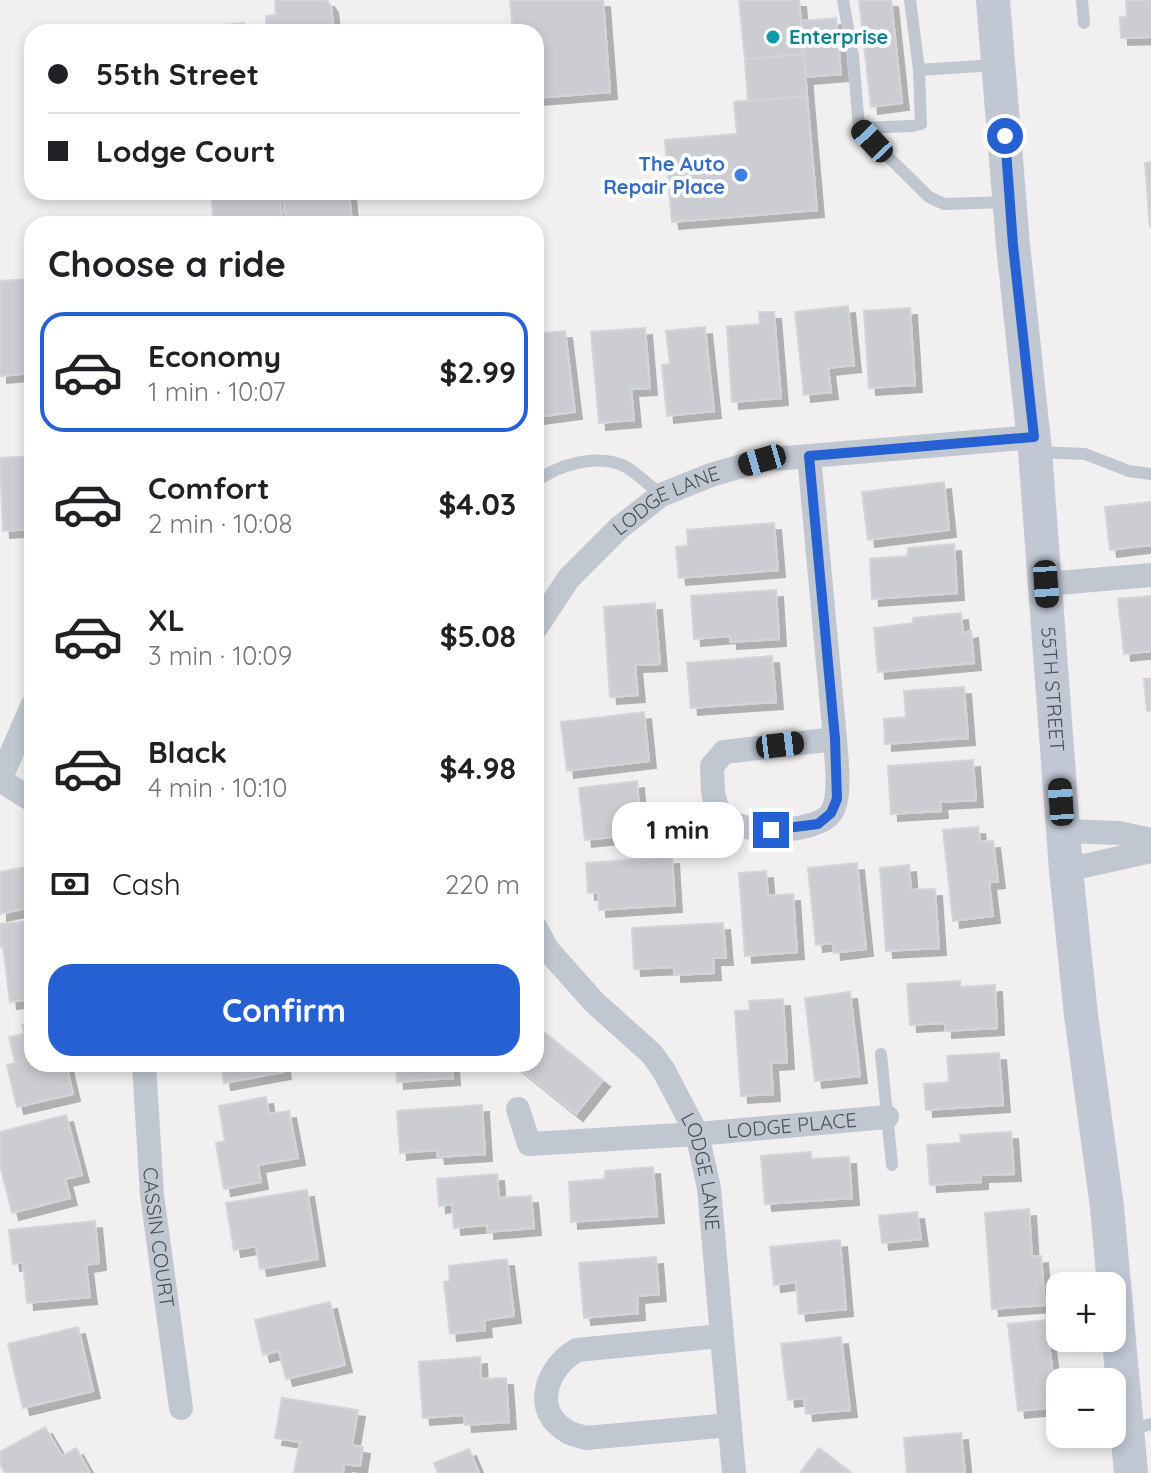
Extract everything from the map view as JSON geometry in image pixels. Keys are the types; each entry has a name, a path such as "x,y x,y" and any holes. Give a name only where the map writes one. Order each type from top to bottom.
{"main road":[{"name":"55TH STREET","path":"993,0 1046,584 1066,870 1081,1015 1140,1427 1131,1473"}],"street":[{"name":"LODGE LANE","path":"544,616 569,578 619,528 661,495 711,475 762,460 1034,444"},
{"path":"809,456 835,739 837,799 831,813 818,824 771,830 743,829 723,818 713,800 712,766 724,752 835,739"},
{"path":"1046,584 1151,575"},
{"path":"24,724 0,780 24,795"},
{"path":"1064,831 1119,833 1151,840"},
{"path":"1066,870 1151,851"},
{"name":"LODGE LANE","path":"544,943 594,1002 652,1054 697,1134 709,1188 734,1473"},
{"name":"CASSIN COURT","path":"144,1072 152,1195 181,1408"},
{"name":"LODGE PLACE","path":"518,1109 529,1144 697,1134 887,1117"},
{"path":"721,1336 577,1350 564,1357 551,1373 546,1387 547,1406 554,1420 567,1432 586,1438 730,1425"}],"lane":[{"path":"843,0 853,56 859,128 929,197 944,204 1010,202"},
{"path":"859,128 921,124 919,70 910,0"},
{"path":"1082,0 1084,23"},
{"path":"919,70 998,64"},
{"path":"1034,444 1085,454 1129,471 1151,474"},
{"path":"544,475 589,460 625,466 661,495"},
{"name":"LODGE PLACE","path":"881,1054 892,1165"}],"building":[{"path":"275,0 327,0 331,6 333,24 266,24 266,16 276,15"},
{"path":"510,0 603,0 610,92 544,97 544,24 512,24"},
{"name":"Enterprise","path":"739,0 799,0 804,54 745,59"},
{"path":"859,0 891,0 902,103 871,107"},
{"path":"1126,0 1151,0 1151,37 1121,38 1120,17 1127,17"},
{"path":"836,18 841,74 806,77 801,21"},
{"path":"804,54 807,96 748,101 745,59"},
{"name":"The Auto Repair Place","path":"807,96 817,210 672,222 665,140 737,134 734,102"},
{"path":"1151,162 1151,227 1150,227 1145,163"},
{"path":"212,200 280,200 282,216 213,216"},
{"path":"284,200 350,200 351,216 285,216"},
{"path":"24,280 24,374 0,376 0,281"},
{"path":"848,306 854,365 828,368 831,392 804,395 795,312"},
{"path":"910,308 915,385 869,388 864,311"},
{"path":"759,312 774,312 781,398 732,402 727,327 760,324"},
{"path":"705,327 714,411 667,416 662,365 670,364 666,331"},
{"path":"645,328 650,388 631,389 634,420 599,423 591,332"},
{"path":"565,331 575,412 544,416 544,333"},
{"path":"24,456 24,530 3,531 0,458"},
{"path":"944,482 949,530 868,540 862,492"},
{"path":"1151,502 1151,545 1110,550 1105,507"},
{"path":"774,523 778,570 679,578 676,547 688,546 687,530"},
{"path":"954,544 957,593 872,599 870,559 908,556 908,548"},
{"path":"776,590 779,639 730,642 730,636 694,639 691,596"},
{"path":"1151,596 1151,651 1124,654 1118,599"},
{"path":"655,603 660,664 635,665 638,695 610,697 604,607"},
{"path":"961,613 963,633 971,631 974,663 878,672 874,628 913,623 913,618"},
{"path":"772,656 776,702 691,708 687,663"},
{"path":"1144,679 1151,679 1151,710 1147,711"},
{"path":"964,687 968,738 885,744 884,719 906,717 904,691"},
{"path":"644,712 649,761 567,771 561,722"},
{"path":"973,760 976,800 940,802 941,811 891,814 888,766"},
{"path":"637,781 639,808 665,805 667,831 585,840 579,788"},
{"path":"978,827 980,842 993,841 998,881 989,882 993,916 953,921 943,830"},
{"path":"672,857 675,905 599,910 598,892 588,893 586,863"},
{"path":"857,863 866,949 834,953 833,943 816,945 808,868"},
{"path":"909,865 911,890 935,889 939,948 886,951 880,868"},
{"path":"24,867 24,909 0,914 0,872"},
{"path":"766,871 768,896 793,894 797,952 745,956 739,873"},
{"path":"24,922 24,1000 10,1002 3,946 0,947 0,924"},
{"path":"723,923 726,958 713,958 714,973 674,975 674,967 634,969 632,928"},
{"path":"960,981 960,987 995,985 997,1028 945,1031 945,1023 910,1025 907,984"},
{"path":"850,992 860,1076 815,1081 805,998"},
{"path":"783,999 787,1062 771,1063 773,1094 741,1096 735,1011 750,1010 749,1001"},
{"path":"544,1032 603,1080 576,1114 524,1072 544,1072"},
{"path":"24,1034 24,1072 68,1072 73,1094 17,1107 7,1065 15,1063 9,1037"},
{"path":"999,1053 1003,1105 926,1110 924,1084 949,1082 947,1056"},
{"path":"222,1072 284,1072 224,1083"},
{"path":"396,1072 453,1072 453,1078 397,1082"},
{"path":"266,1097 269,1114 289,1111 298,1158 258,1165 261,1182 224,1189 216,1143 225,1141 219,1106"},
{"path":"482,1105 485,1154 438,1157 437,1150 400,1153 397,1111"},
{"path":"66,1115 82,1175 65,1179 70,1198 12,1213 0,1165 0,1132"},
{"path":"1011,1132 1014,1174 981,1175 981,1182 930,1185 927,1145 961,1143 960,1135"},
{"path":"811,1152 811,1159 849,1157 852,1198 765,1204 761,1156"},
{"path":"653,1167 657,1216 571,1222 569,1182 605,1179 605,1171"},
{"path":"497,1174 499,1198 531,1196 534,1228 487,1232 487,1225 454,1228 452,1204 439,1206 437,1179"},
{"path":"307,1190 318,1259 260,1269 256,1246 234,1250 226,1203"},
{"path":"1029,1209 1032,1257 1041,1256 1045,1305 992,1309 985,1213"},
{"path":"917,1212 921,1239 882,1243 879,1216"},
{"path":"95,1221 99,1263 86,1265 90,1297 27,1303 23,1262 13,1264 9,1230"},
{"path":"840,1240 846,1309 799,1314 796,1282 774,1285 770,1247"},
{"path":"656,1257 659,1294 637,1296 638,1313 584,1318 579,1263"},
{"path":"507,1259 514,1316 484,1320 485,1330 450,1334 444,1282 450,1281 449,1266"},
{"path":"330,1302 345,1365 286,1379 279,1351 263,1355 255,1320"},
{"path":"1046,1320 1046,1352 1050,1352 1052,1368 1046,1368 1046,1408 1018,1411 1008,1324"},
{"path":"78,1327 93,1391 23,1408 8,1344"},
{"path":"841,1337 850,1410 806,1414 804,1398 788,1400 781,1344"},
{"path":"480,1357 481,1379 506,1378 509,1422 465,1425 464,1415 423,1418 419,1362"},
{"path":"282,1398 358,1410 352,1445 363,1447 360,1466 344,1464 343,1473 294,1473 300,1442 275,1438"},
{"path":"45,1427 62,1456 76,1448 90,1473 5,1473 0,1464 0,1452"},
{"path":"961,1433 965,1473 907,1473 904,1438"},
{"path":"819,1448 852,1473 800,1473"},
{"path":"469,1449 479,1473 438,1473 434,1463"}],"place":[{"name":"Enterprise","path":"773,37"},
{"name":"The Auto Repair Place","path":"741,175"}],"route":[{"path":"771,830 818,824 831,813 837,799 835,739 809,456 1034,437 1013,245 1005,136"}]}
